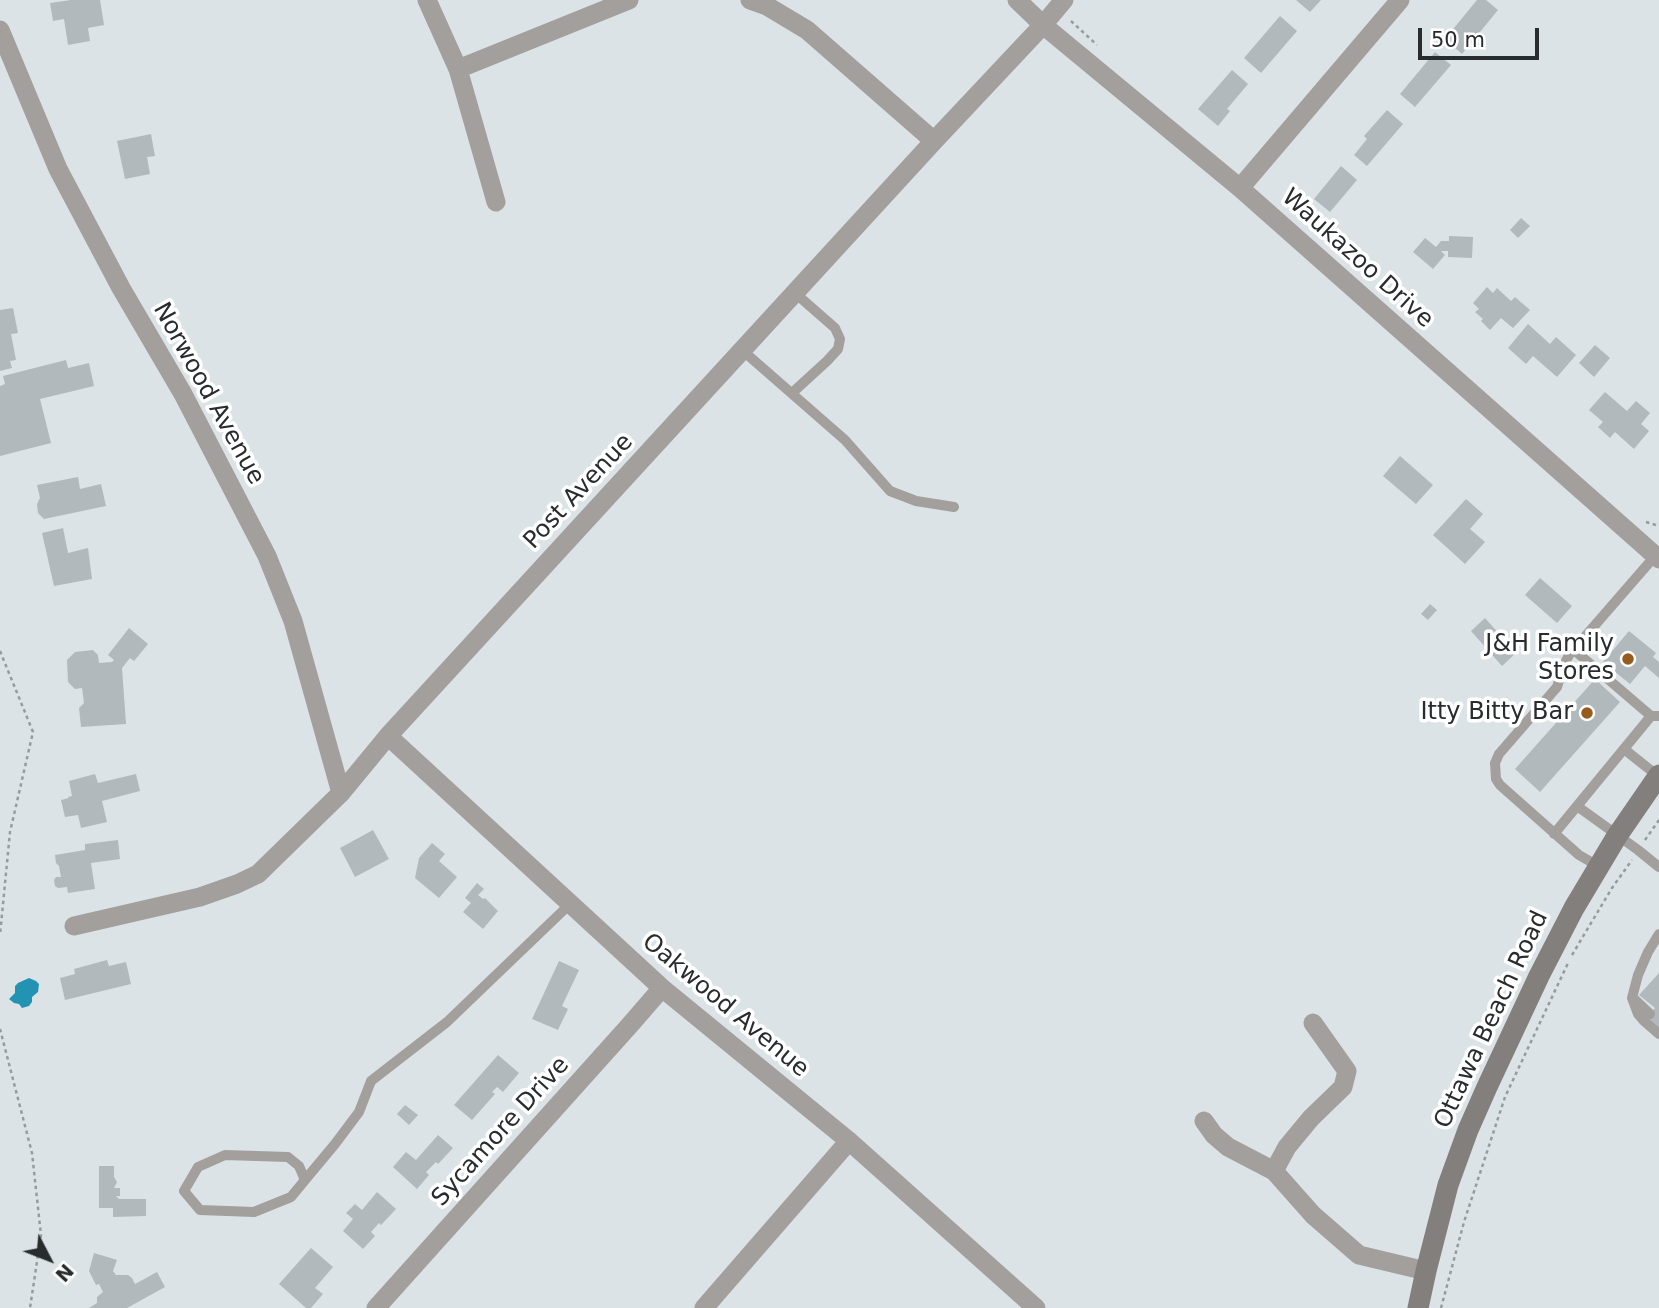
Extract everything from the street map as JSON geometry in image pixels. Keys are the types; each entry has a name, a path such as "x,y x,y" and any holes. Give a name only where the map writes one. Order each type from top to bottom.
{"street":[{"path":"427,0 458,69 496,202"},
{"path":"458,69 629,0"},
{"path":"751,0 767,6 807,30 934,141"},
{"name":"Waukazoo Drive","path":"1017,0 1043,25 1240,188 1657,558"},
{"name":"Post Avenue","path":"74,926 200,897 258,874 341,793 388,736 1064,0"},
{"path":"1240,188 1400,0"},
{"name":"Norwood Avenue","path":"0,30 58,169 121,288 183,394 267,556 293,621 341,793"},
{"name":"Oakwood Avenue","path":"388,736 662,988 849,1141 1030,1306"},
{"name":"Ottawa Beach Road","path":"1418,1308 1448,1185 1468,1130 1539,976 1574,908 1598,866 1658,775"},
{"name":"Sycamore Drive","path":"376,1308 662,988"},
{"path":"1274,1171 1287,1147 1311,1118 1343,1087 1347,1071 1313,1023"},
{"path":"1204,1121 1227,1147 1274,1171 1314,1215 1359,1255 1426,1270"},
{"path":"704,1308 849,1141"}],"lane":[{"path":"792,393 838,349 841,339 835,328 795,293"},
{"path":"742,350 845,440 890,491 916,501 954,507"},
{"path":"1598,866 1579,855 1500,785 1496,779 1495,763 1499,754 1557,687 1565,663 1574,650 1657,558"},
{"path":"1554,834 1655,716 1574,650"},
{"path":"1624,749 1658,775"},
{"path":"1577,806 1659,867"},
{"path":"305,1180 299,1166 288,1157 225,1155 198,1167 184,1191 200,1210 254,1212 291,1197 305,1180 359,1112 371,1080 447,1022 570,904"},
{"path":"1659,934 1638,975 1632,998 1644,1021 1659,1034"},
{"path":"1632,998 1650,1014"}],"path":[{"path":"0,652 33,732 10,832 0,936"},
{"path":"1646,839 1659,820"},
{"path":"1441,1308 1464,1222 1506,1097 1572,956 1631,861"},
{"path":"0,1029 32,1153 41,1235 30,1308"}],"water":[{"path":"29,978 39,984 38,992 32,997 29,1006 22,1008 9,999 15,993 15,986"}],"building":[{"path":"100,0 104,25 88,28 90,41 68,45 64,19 53,21 50,3"},
{"path":"1296,0 1321,0 1310,12"},
{"path":"1477,0 1486,0 1498,10 1462,54 1445,39"},
{"path":"1280,16 1297,31 1261,73 1244,58"},
{"path":"1435,52 1451,65 1415,107 1400,94"},
{"path":"1232,70 1248,84 1227,109 1230,111 1218,126 1198,109"},
{"path":"1387,110 1403,124 1367,166 1354,155 1367,139 1364,136"},
{"path":"151,134 155,156 147,157 150,174 125,179 117,141"},
{"path":"1341,166 1357,180 1330,212 1314,199"},
{"path":"1521,218 1530,226 1518,238 1510,230"},
{"path":"1449,236 1473,237 1472,258 1448,257 1448,251 1441,251 1445,255 1433,269 1413,252 1425,238 1436,247 1441,241 1449,241"},
{"path":"1487,287 1493,293 1497,288 1511,301 1515,297 1530,310 1513,328 1501,318 1490,330 1475,312 1479,309 1473,303"},
{"path":"13,308 18,333 11,334 16,360 10,361 12,368 0,371 0,310"},
{"path":"1528,324 1550,344 1556,337 1576,355 1557,377 1533,356 1526,364 1508,348"},
{"path":"1595,345 1610,358 1594,377 1579,363"},
{"path":"66,360 68,368 89,363 94,386 40,399 51,443 0,456 0,386 5,384 3,376"},
{"path":"1605,392 1627,411 1636,401 1650,413 1641,424 1649,431 1634,449 1615,432 1610,438 1598,427 1603,422 1589,410"},
{"path":"1400,456 1433,485 1416,504 1383,476"},
{"path":"78,477 80,489 101,484 106,506 44,519 38,513 37,504 40,498 37,485"},
{"path":"1466,499 1483,514 1470,529 1485,542 1465,564 1433,535"},
{"path":"63,528 68,553 88,548 92,579 54,586 42,533"},
{"path":"1540,578 1572,606 1557,623 1525,595"},
{"path":"1430,604 1437,610 1428,620 1421,614"},
{"path":"1485,618 1516,653 1502,666 1471,631"},
{"path":"129,628 148,644 134,661 130,658 122,668 126,724 81,727 79,708 84,703 82,688 75,689 68,682 67,660 75,652 93,650 98,655 99,663 112,662 114,660 108,655"},
{"name":"J&H Family Stores","path":"1629,631 1656,653 1653,657 1659,662 1659,678 1645,666 1630,684 1603,662"},
{"path":"1595,679 1620,702 1540,792 1515,769"},
{"path":"95,774 98,783 136,774 140,791 102,801 107,822 81,828 78,815 65,817 61,800 72,796 69,781"},
{"path":"373,830 389,859 355,877 340,848"},
{"path":"118,840 120,859 91,863 95,889 68,893 67,887 55,886 56,877 61,877 55,855 85,850 85,844"},
{"path":"432,843 445,854 439,861 457,877 439,898 415,878 419,858"},
{"path":"477,883 484,889 478,895 498,911 483,929 463,912 471,903 465,898"},
{"path":"107,960 109,966 126,962 131,984 65,1000 60,978 75,974 74,969"},
{"path":"559,961 579,970 562,1006 568,1009 558,1030 532,1019"},
{"path":"1659,973 1659,1031 1645,1019 1655,1008 1639,995"},
{"path":"498,1055 519,1073 503,1092 497,1087 492,1092 495,1094 472,1120 454,1105"},
{"path":"405,1105 418,1115 409,1125 397,1114"},
{"path":"438,1135 453,1148 426,1172 429,1175 417,1189 393,1167 406,1152 416,1160"},
{"path":"99,1166 114,1166 117,1182 114,1188 120,1188 120,1196 116,1196 119,1199 146,1199 146,1216 113,1217 113,1208 99,1208"},
{"path":"377,1192 396,1209 371,1232 375,1236 363,1249 343,1231 353,1219 346,1213 355,1204 362,1210"},
{"path":"311,1248 333,1267 315,1288 323,1294 311,1308 306,1308 279,1284"},
{"path":"94,1253 117,1260 113,1271 116,1275 128,1275 135,1284 157,1272 165,1287 127,1308 89,1308 97,1303 97,1297 103,1292 89,1271"}],"place":[{"name":"J&H Family Stores","path":"1628,659"},
{"name":"Itty Bitty Bar","path":"1587,713"}]}
